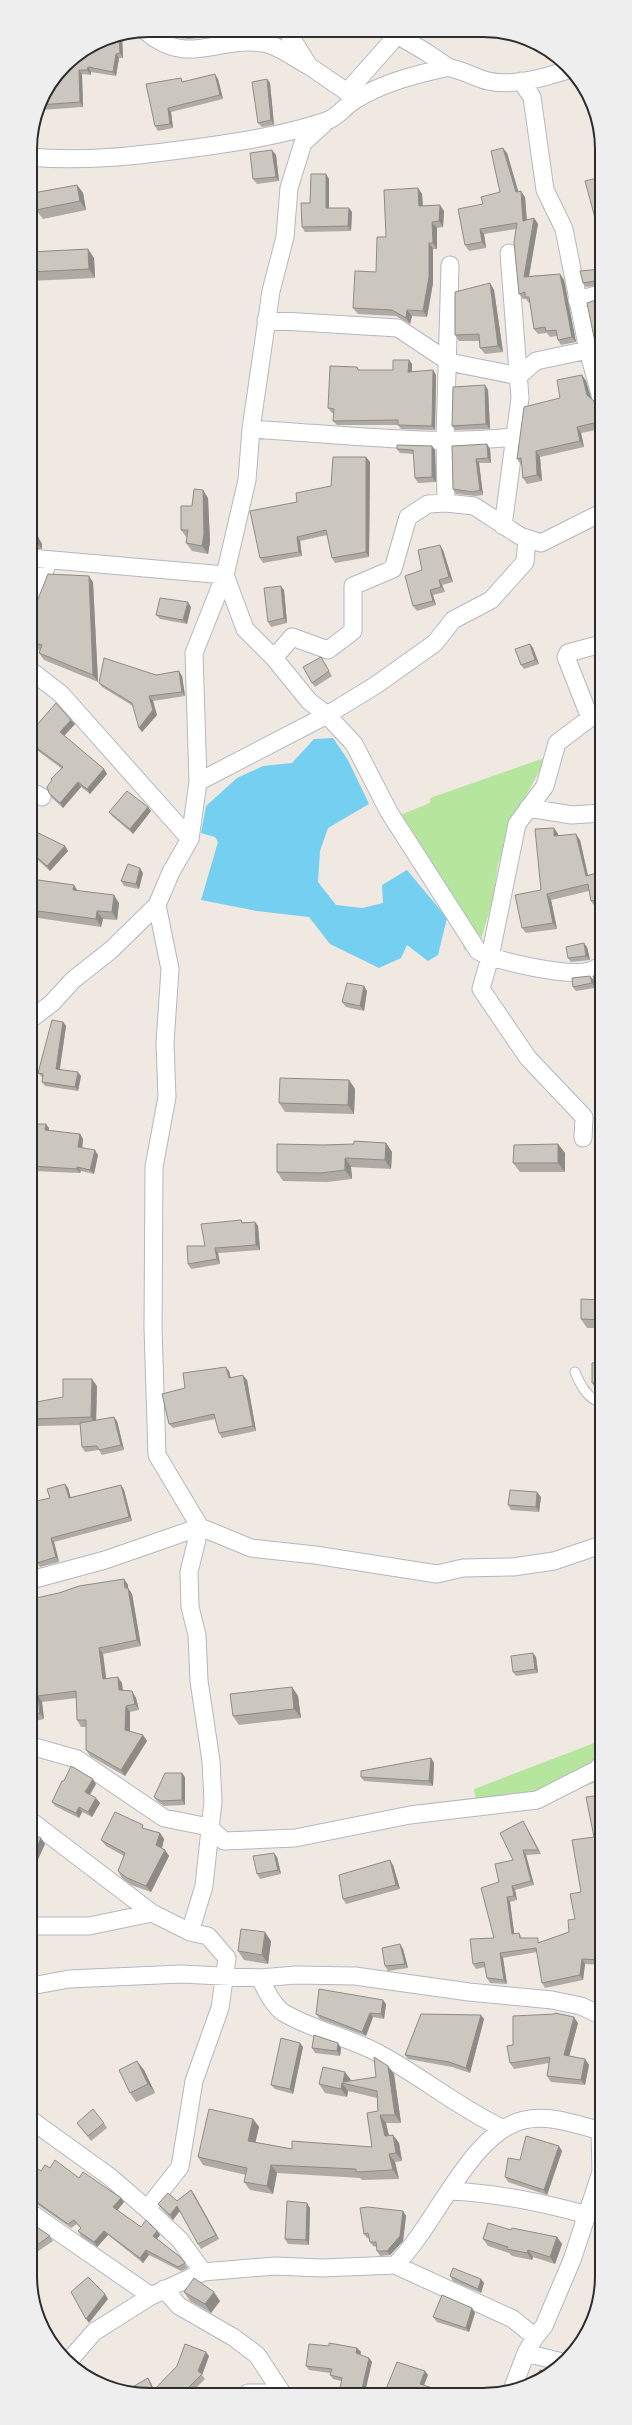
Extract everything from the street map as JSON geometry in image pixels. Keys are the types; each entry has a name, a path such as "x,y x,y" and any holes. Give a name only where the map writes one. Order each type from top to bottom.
{"street":[{"path":"154,37 169,47 186,50 240,42 264,43 309,66 350,96"},
{"path":"291,37 309,66"},
{"path":"37,1015 52,1003 73,980 111,950 157,905 171,872 190,839 198,782 194,654 225,575 247,480 251,429 266,320 271,291 285,237 289,188 304,143 350,96 397,37"},
{"path":"404,37 448,67 489,82 521,81 548,77 564,72"},
{"path":"350,96 392,81 448,67"},
{"path":"521,81 532,97 545,190 564,229 577,300 595,376"},
{"path":"37,158 64,160 135,156 217,146 274,135 327,121"},
{"path":"503,526 520,398 509,253"},
{"path":"446,503 445,440 450,265"},
{"path":"577,300 595,296"},
{"path":"266,320 398,328 448,362 519,376"},
{"path":"519,376 536,361 588,350"},
{"path":"251,429 445,440 478,441 514,437"},
{"path":"274,658 292,637 328,650 353,631 353,586 393,569 408,517 428,504 446,503 474,506 503,526 527,539 541,543 595,516"},
{"path":"198,782 327,715 376,685 435,643 452,620 490,600 525,562 527,539"},
{"path":"37,559 225,575"},
{"path":"37,593 42,582 48,560"},
{"path":"225,575 245,629 274,658 309,701 327,715 354,744 393,819 478,951 490,957 563,972 590,971 595,969"},
{"path":"595,646 568,653 566,657 595,714"},
{"path":"37,675 61,694 190,839"},
{"path":"583,1138 584,1117 528,1058 481,989 490,957 517,824 545,786 556,743 595,717"},
{"path":"528,808 572,815 595,813"},
{"path":"157,905 170,969 166,1043 167,1097 154,1167 153,1298 157,1455 200,1527 251,1548 315,1555 437,1574 463,1568 513,1567 554,1561 595,1547"},
{"path":"37,1578 105,1560 200,1527"},
{"path":"190,1932 204,1886 209,1827 213,1801 211,1761 199,1681 197,1635 190,1607 189,1593 189,1572 200,1527"},
{"path":"37,1748 77,1759 164,1818 209,1827 224,1841 295,1838 410,1815 537,1800 595,1771"},
{"path":"37,1826 152,1913 190,1932 208,1936 227,1958 220,2008 194,2081 180,2167 147,2209"},
{"path":"37,1926 89,1926 152,1913"},
{"path":"37,1985 77,1978 181,1974 260,1978 296,1975 355,1976 469,1992 552,2000 581,2006 595,2013"},
{"path":"260,1978 266,1990 283,2012 376,2052 425,2080 473,2113 502,2128"},
{"path":"395,2265 409,2251 467,2163 502,2128 525,2120 554,2119 595,2129"},
{"path":"37,2124 110,2178 147,2209 180,2240 203,2272"},
{"path":"515,2383 526,2353 535,2337 544,2326 572,2260 595,2190"},
{"path":"449,2191 486,2192 543,2203 587,2215"},
{"path":"37,2217 179,2306 233,2336 257,2355 279,2388"},
{"path":"72,2357 94,2332 158,2293 203,2272 275,2266 322,2268 395,2265 513,2319 535,2337"},
{"path":"526,2353 556,2361"}],"lane":[{"path":"575,1372 581,1388 595,1399"}],"green space":[{"path":"547,757 518,810 498,864 493,899 479,946 464,950 458,916 395,817 430,803 430,798"},
{"path":"595,1743 595,1783 479,1816 474,1789"}],"water":[{"path":"333,738 348,760 369,804 328,828 320,851 318,882 336,905 362,908 383,903 382,885 407,870 447,918 438,955 428,961 407,945 401,958 379,968 330,944 309,917 257,911 201,900 218,842 215,837 201,833 206,806 237,778 263,766 292,763 314,739"}],"building":[{"path":"119,41 120,53 116,54 113,72 88,67 87,70 79,70 80,102 46,104 60,81 75,65 93,52"},
{"path":"215,74 220,95 168,108 170,124 155,126 146,84 181,78 182,82"},
{"path":"267,79 271,120 258,123 252,82"},
{"path":"503,148 516,192 521,191 523,221 534,218 524,277 560,274 572,337 558,340 556,330 546,331 545,327 534,329 529,297 525,297 525,292 519,294 514,242 517,223 480,229 482,242 465,245 458,209 483,204 481,197 500,192 491,151"},
{"path":"272,150 276,177 253,179 250,153"},
{"path":"311,174 326,174 326,208 349,208 348,226 302,227 301,203 310,203"},
{"path":"595,178 595,218 585,181"},
{"path":"77,185 80,201 37,210 37,192"},
{"path":"418,188 419,206 440,205 439,221 432,222 433,243 429,243 429,277 423,311 407,310 406,318 392,310 353,308 355,271 376,272 377,237 386,237 384,190"},
{"path":"88,249 89,269 37,272 37,252"},
{"path":"595,270 595,281 583,283 580,271"},
{"path":"490,283 498,346 480,348 479,334 455,335 455,292"},
{"path":"595,300 595,342 587,303"},
{"path":"393,360 409,360 408,372 433,370 432,426 398,425 398,420 333,421 334,409 328,408 330,366 357,367 358,370 393,370"},
{"path":"582,375 587,395 594,401 595,423 577,427 580,441 536,451 537,475 523,478 521,458 517,459 524,407 560,398 557,380"},
{"path":"485,385 486,424 452,426 453,387"},
{"path":"487,444 488,458 476,459 480,490 473,492 453,489 452,446"},
{"path":"397,445 432,446 432,477 415,478 413,450 397,449"},
{"path":"333,457 366,457 366,552 332,558 326,530 297,537 299,552 260,558 250,511 297,502 296,493 331,486"},
{"path":"194,489 203,490 204,534 202,546 186,543 188,530 181,530 181,506 192,506"},
{"path":"440,545 449,577 439,580 441,587 430,590 433,601 413,606 405,576 422,570 418,550"},
{"path":"48,574 89,576 93,675 39,653 42,645 37,644 37,602"},
{"path":"281,586 284,618 268,622 264,588"},
{"path":"160,598 188,602 183,620 156,615"},
{"path":"530,644 535,660 521,665 515,649"},
{"path":"321,657 329,671 312,683 303,667"},
{"path":"104,658 156,675 179,671 182,692 149,696 153,710 139,728 132,703 99,683"},
{"path":"56,703 71,720 60,732 104,769 87,789 78,782 60,803 49,793 47,787 52,780 51,779 63,767 37,748 37,725"},
{"path":"127,791 148,807 130,829 109,812"},
{"path":"554,828 554,836 576,834 586,876 595,874 595,900 591,901 588,884 547,894 553,923 522,928 515,895 541,890 535,829"},
{"path":"37,832 65,846 47,866 37,857"},
{"path":"128,864 140,868 136,884 121,881"},
{"path":"37,880 74,885 73,890 114,895 112,912 97,911 96,919 37,911"},
{"path":"584,943 586,956 568,958 566,947"},
{"path":"590,976 592,983 573,987 572,978"},
{"path":"347,983 364,986 360,1006 342,1002"},
{"path":"52,1020 63,1022 56,1069 78,1072 75,1087 42,1082 43,1074 38,1073"},
{"path":"280,1078 349,1080 348,1105 279,1103"},
{"path":"37,1124 46,1124 45,1130 80,1134 78,1147 95,1150 90,1170 77,1167 77,1169 37,1166"},
{"path":"354,1141 386,1143 385,1160 345,1158 345,1170 321,1173 277,1172 277,1144 354,1144"},
{"path":"558,1144 558,1163 513,1163 514,1145"},
{"path":"241,1220 242,1223 255,1222 256,1245 215,1248 217,1259 188,1264 187,1246 205,1246 201,1224"},
{"path":"581,1299 595,1300 595,1320 581,1319"},
{"path":"592,1363 595,1363 595,1383 592,1383"},
{"path":"226,1367 229,1378 243,1375 253,1426 219,1433 214,1414 169,1424 162,1394 185,1388 183,1373"},
{"path":"63,1379 92,1379 91,1417 37,1419 37,1402 63,1397"},
{"path":"114,1417 121,1445 99,1450 97,1446 82,1447 80,1423"},
{"path":"65,1484 69,1498 121,1485 129,1517 51,1538 56,1557 37,1563 37,1501 50,1498 47,1489"},
{"path":"510,1490 537,1492 536,1507 508,1505"},
{"path":"124,1579 125,1588 128,1588 137,1640 99,1648 103,1679 118,1677 119,1690 132,1691 135,1704 126,1706 125,1730 143,1735 121,1770 86,1750 86,1720 77,1720 76,1691 38,1696 40,1713 37,1714 37,1598 59,1593 79,1586"},
{"path":"533,1653 535,1669 513,1672 511,1656"},
{"path":"292,1687 294,1709 233,1716 230,1694"},
{"path":"431,1758 429,1781 361,1777 361,1771"},
{"path":"71,1766 93,1779 85,1792 96,1798 88,1812 79,1807 76,1813 52,1802"},
{"path":"165,1773 182,1773 182,1800 161,1801 154,1797"},
{"path":"595,1796 595,1960 582,1959 580,1975 542,1983 536,1948 500,1953 504,1980 487,1978 484,1962 473,1964 470,1939 494,1938 481,1888 499,1882 495,1864 513,1860 500,1833 523,1821 538,1850 523,1850 531,1881 512,1886 514,1896 507,1897 512,1934 519,1933 520,1938 538,1938 538,1943 569,1932 568,1920 575,1919 570,1894 581,1892 572,1840 594,1837 586,1797"},
{"path":"115,1812 143,1825 142,1828 160,1833 156,1845 165,1850 146,1886 127,1878 118,1871 125,1853 101,1840"},
{"path":"37,1836 41,1838 37,1847"},
{"path":"274,1853 278,1870 257,1874 253,1856"},
{"path":"390,1860 396,1885 343,1899 339,1875"},
{"path":"241,1929 265,1932 262,1955 238,1951"},
{"path":"400,1944 405,1964 385,1966 382,1948"},
{"path":"319,1989 383,2000 381,2014 370,2013 362,2032 316,2014"},
{"path":"555,2013 574,2017 564,2055 585,2059 581,2080 547,2076 550,2057 510,2063 507,2046 513,2045 513,2016"},
{"path":"421,2014 481,2015 466,2068 449,2062 405,2055"},
{"path":"314,2035 338,2043 337,2051 312,2048"},
{"path":"281,2038 300,2043 290,2089 271,2085"},
{"path":"374,2057 388,2066 395,2115 380,2115 385,2136 393,2135 396,2153 389,2154 393,2170 356,2172 356,2169 271,2165 267,2186 244,2182 247,2168 198,2157 209,2109 253,2119 248,2141 292,2149 292,2141 372,2147 367,2113 378,2111 377,2091 342,2083 341,2089 319,2084 323,2067 345,2072 343,2082 376,2077"},
{"path":"137,2061 148,2084 130,2093 119,2070"},
{"path":"93,2109 104,2123 88,2136 77,2123"},
{"path":"526,2136 559,2146 544,2190 505,2177 508,2158 520,2160"},
{"path":"55,2160 79,2178 83,2172 121,2198 113,2207 141,2227 146,2220 157,2231 153,2236 179,2256 185,2263 178,2267 146,2250 140,2258 104,2231 94,2242 78,2231 81,2228 74,2220 68,2224 37,2202 37,2168 41,2171 45,2165 50,2168"},
{"path":"191,2190 216,2235 198,2244 177,2206 170,2215 158,2204 168,2193 177,2201"},
{"path":"287,2201 307,2203 306,2240 285,2239"},
{"path":"368,2207 403,2211 400,2236 387,2251 377,2251 376,2242 370,2242 368,2233 364,2234 360,2208"},
{"path":"488,2223 511,2230 512,2228 557,2237 550,2257 528,2250 527,2253 507,2249 508,2247 483,2239"},
{"path":"37,2227 50,2236 37,2245"},
{"path":"453,2268 481,2279 478,2289 450,2276"},
{"path":"88,2277 105,2294 86,2319 71,2292"},
{"path":"194,2278 214,2292 205,2304 184,2292"},
{"path":"442,2295 472,2308 466,2328 433,2317"},
{"path":"329,2343 357,2348 356,2353 369,2358 362,2388 340,2388 342,2378 330,2375 332,2369 306,2366 309,2344 329,2346"},
{"path":"185,2344 206,2352 198,2371 202,2374 188,2388 156,2388 177,2366"},
{"path":"397,2362 425,2371 420,2384 433,2388 386,2388"},
{"path":"148,2378 152,2388 133,2387"}]}
